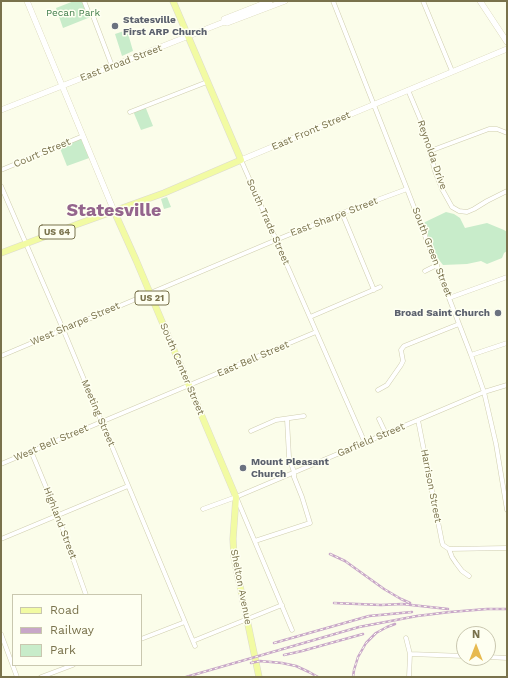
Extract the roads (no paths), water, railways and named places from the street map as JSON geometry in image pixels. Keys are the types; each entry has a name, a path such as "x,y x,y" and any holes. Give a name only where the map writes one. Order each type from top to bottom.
{"main road":[{"name":"South Trade Street","path":"173,1 241,160"},
{"name":"East Front Street","path":"114,211 164,193 241,160"},
{"name":"US 64","path":"1,254 114,211"},
{"name":"South Center Street","path":"114,211 150,292 236,497"},
{"name":"Shelton Avenue","path":"236,497 233,539 234,557 259,677"}],"street":[{"name":"South Center Street","path":"26,1 114,211"},
{"path":"84,1 88,11 93,16 112,66"},
{"name":"East Broad Street","path":"264,6 270,1"},
{"name":"East Broad Street","path":"1,110 188,37 224,22 224,19 285,1"},
{"name":"South Green Street","path":"333,1 450,298 484,392 496,444 507,510"},
{"path":"423,1 452,71"},
{"path":"480,1 507,42"},
{"name":"East Front Street","path":"241,160 507,49"},
{"path":"130,112 207,82"},
{"name":"Reynolda Drive","path":"408,90 421,121 435,171 442,189 452,207 459,211 467,212 487,200 507,191"},
{"path":"430,151 489,129 497,129 507,133"},
{"name":"Court Street","path":"1,170 83,136"},
{"name":"South Trade Street","path":"241,160 364,443"},
{"name":"Meeting Street","path":"1,186 63,329 195,646"},
{"name":"East Sharpe Street","path":"150,292 342,213 407,188"},
{"path":"342,213 374,290"},
{"path":"425,271 437,265"},
{"path":"450,298 507,277"},
{"path":"310,317 380,287"},
{"name":"West Sharpe Street","path":"1,356 150,292"},
{"path":"378,390 387,385 401,365 403,360 402,350 404,346 459,324"},
{"name":"East Bell Street","path":"189,385 316,332"},
{"path":"471,355 507,343"},
{"name":"West Bell Street","path":"1,464 189,385"},
{"name":"Garfield Street","path":"203,509 236,497 484,392 507,385"},
{"path":"251,431 276,420 304,416"},
{"path":"255,541 310,523 294,477 294,472 289,457 287,419"},
{"path":"379,419 386,434"},
{"name":"Harrison Street","path":"418,420 442,542 443,545 449,549 452,557 462,571 469,576"},
{"name":"Highland Street","path":"31,451 58,516 86,594"},
{"path":"1,540 128,486"},
{"name":"South Center Street","path":"236,497 292,630"},
{"path":"449,549 507,548"},
{"path":"193,641 282,605"},
{"path":"142,639 185,622"},
{"path":"1,637 16,677"},
{"path":"406,638 410,654 409,677"},
{"path":"410,654 456,656"},
{"path":"496,657 507,658"},
{"path":"41,677 70,666"}],"railway":[{"path":"330,554 345,561 384,589 410,603"},
{"path":"334,603 381,605 402,604 448,609"},
{"path":"186,677 359,627 417,616 487,609 507,609"},
{"path":"274,643 369,616 412,612"},
{"path":"353,677 358,657 366,643 376,633 395,624"},
{"path":"284,655 363,634"},
{"path":"251,663 260,661 282,663 296,666 318,677"}],"place":[{"name":"Statesville First ARP Church","path":"115,26"},
{"name":"Broad Saint Church","path":"498,313"},
{"name":"Mount Pleasant Church","path":"243,468"}],"district":[{"name":"Statesville","path":"114,211"}],"park label":[{"name":"Pecan Park","path":"73,13"}]}
